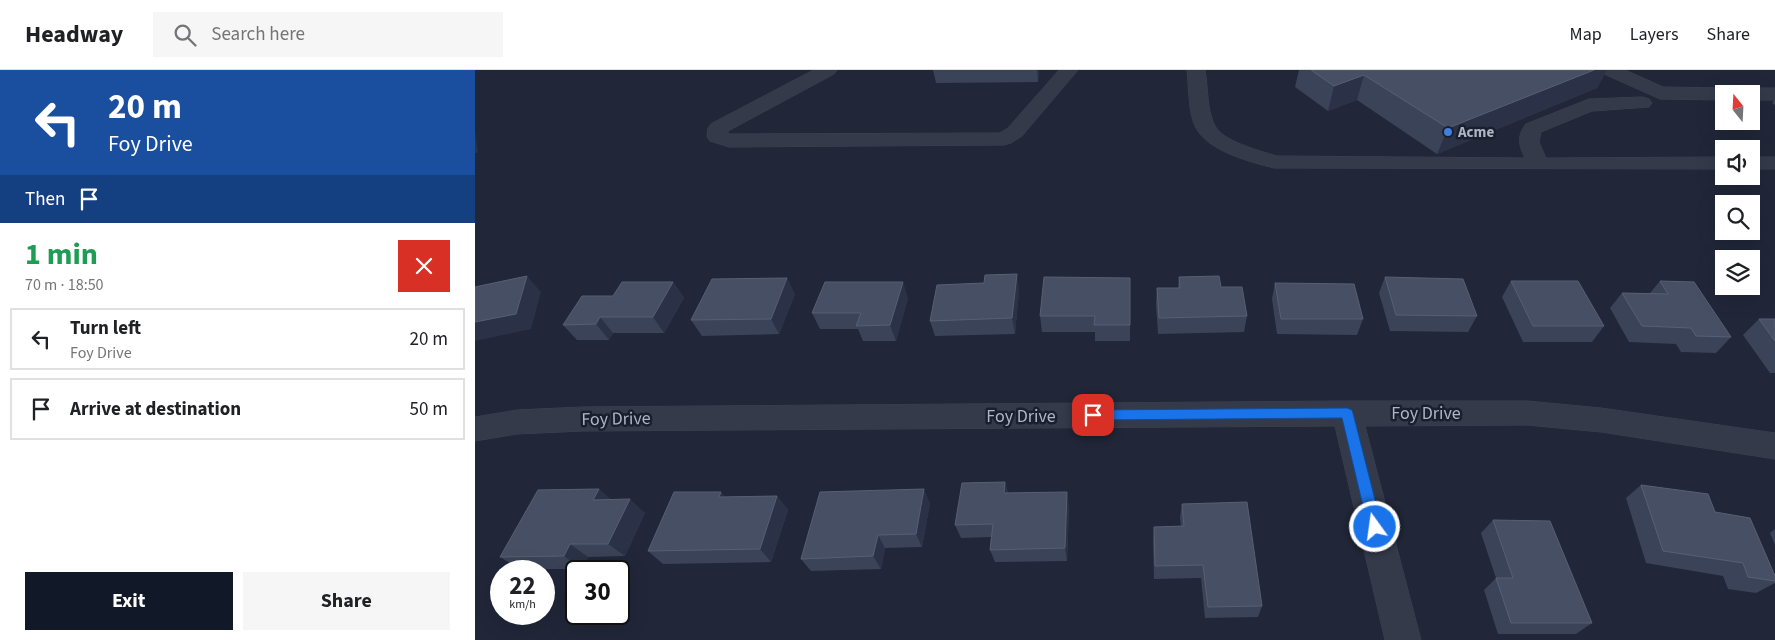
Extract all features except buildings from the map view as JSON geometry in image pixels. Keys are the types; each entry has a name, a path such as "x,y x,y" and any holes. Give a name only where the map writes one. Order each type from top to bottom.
{"street":[{"path":"828,70 718,128 717,137 729,141 1004,139 1015,132 1069,70"},
{"path":"1196,70 1201,115 1205,127 1215,138 1230,148 1274,162 1715,163"},
{"path":"1610,70 1660,93 1715,94"},
{"path":"1760,94 1775,94"},
{"path":"1539,164 1528,141 1529,133 1533,128 1589,105 1642,103"},
{"path":"1760,163 1775,163"},
{"path":"1347,413 1403,640"},
{"name":"Foy Drive","path":"475,429 517,422 583,419 1347,413 1527,414 1601,420 1775,446"}],"place":[{"name":"Acme","path":"1448,132"}],"route":[{"path":"1093,415 1347,413 1375,527"}]}
